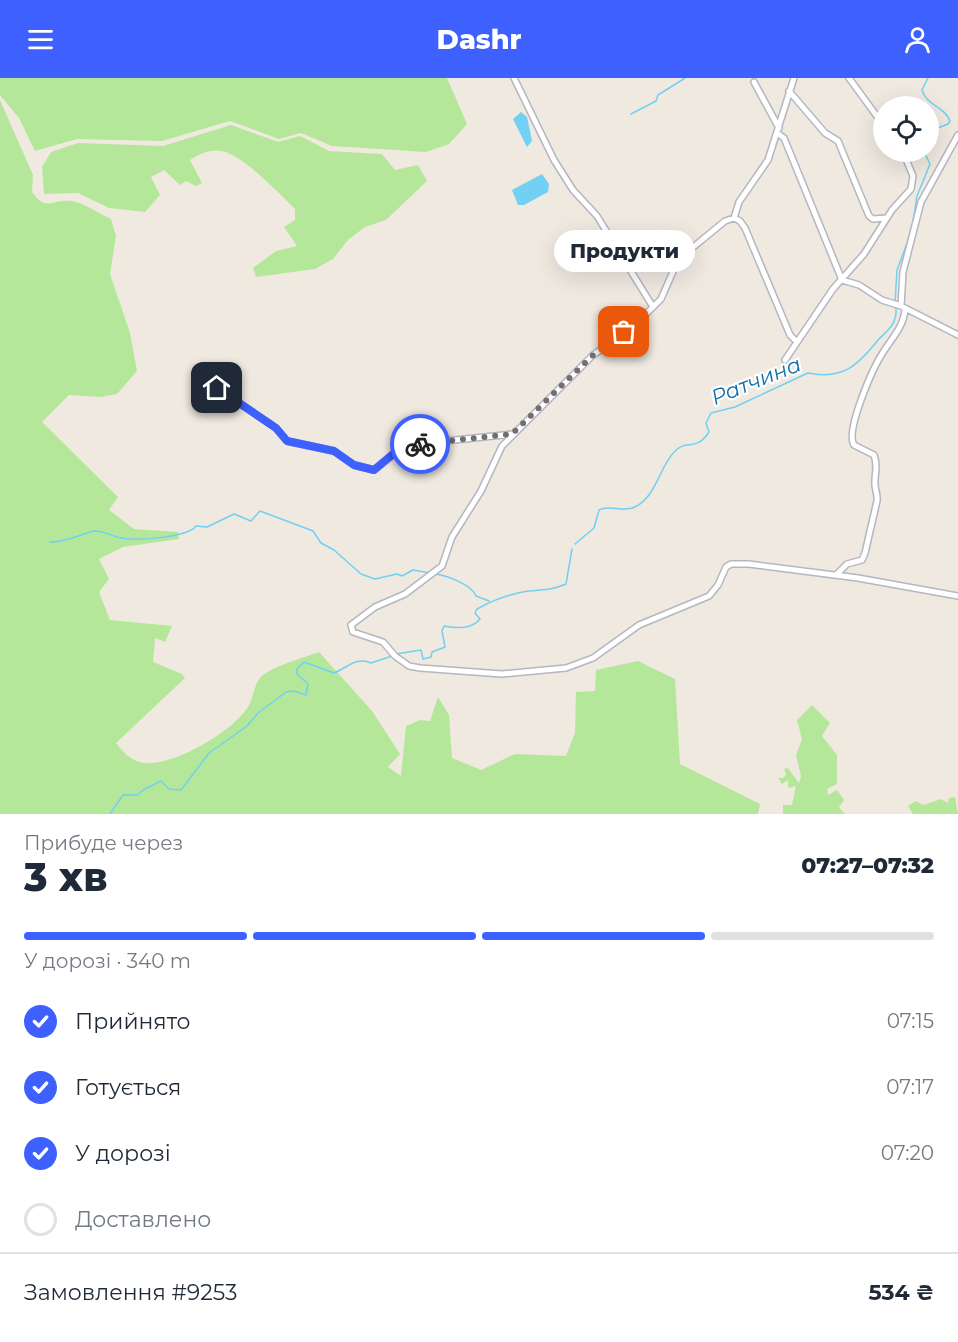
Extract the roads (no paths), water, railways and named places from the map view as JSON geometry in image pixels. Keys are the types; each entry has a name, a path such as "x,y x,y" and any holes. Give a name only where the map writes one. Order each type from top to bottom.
{"street":[{"path":"514,78 554,160 573,190 597,216 652,307"},
{"path":"734,218 739,202 768,160 794,78"},
{"path":"849,78 873,111"},
{"path":"754,82 778,131 784,138 842,280 868,289 958,335"},
{"path":"789,92 825,133 838,141 869,216 873,219 887,218"},
{"path":"785,360 842,280 864,254 887,218 919,189 956,149 958,135"},
{"path":"836,575 848,564 862,560 877,501 878,493 874,482 877,468 874,455 854,445 851,433 875,368 898,332 898,306 919,189 907,162"},
{"path":"797,342 790,335 745,228 740,220 734,218 725,221 686,253 675,267 661,298 640,321 592,356 502,446 481,491 457,527 442,566 405,594 375,607 351,625 354,632 388,645 395,656 409,666 471,673 566,668 593,658 639,626 709,596 718,585 726,567 731,564 749,564 836,575 958,596"},
{"path":"217,388 276,428 287,441 334,451 366,469 374,470 393,454 417,444 512,434"}],"water":[{"path":"521,112 527,117 532,141 527,147 513,119"},
{"path":"542,174 549,184 548,192 524,205 518,205 512,190"}],"waterway":[{"path":"631,114 656,101 658,95 685,78"},
{"name":"Ратчина","path":"925,96 922,90 928,78"},
{"name":"Ратчина","path":"939,109 948,116 950,121 939,128"},
{"name":"Ратчина","path":"913,222 917,196 929,162"},
{"name":"Ратчина","path":"895,303 897,270 909,238"},
{"name":"Ратчина","path":"575,544 594,528 599,510 603,508 630,509 642,502 653,489 675,451 700,442 709,432 706,423 711,413 735,407 808,373 831,374 849,368 857,363 892,326 896,308"},
{"path":"50,542 67,540 94,531 128,539 160,538 182,533 196,526 207,527 234,514 251,521 260,511 313,531 321,543 334,550 361,574 375,579 397,574 402,576 413,570 430,573"},
{"name":"Ратчина","path":"396,654 421,650 423,659 431,657 432,652 445,647 442,631 444,626 468,627 480,619 475,613 477,609 495,600 521,592 552,589 566,584 572,549"},
{"path":"436,574 459,582 470,588 476,596 489,601"},
{"name":"Ратчина","path":"110,814 123,795 138,795 161,781 169,789 181,790 209,753 247,726 258,713 286,692 294,691 306,695 308,684 297,674 297,669 304,662 334,673 357,662 371,663 392,656"}],"place":[{"name":"Продукти","path":"624,332"}]}
